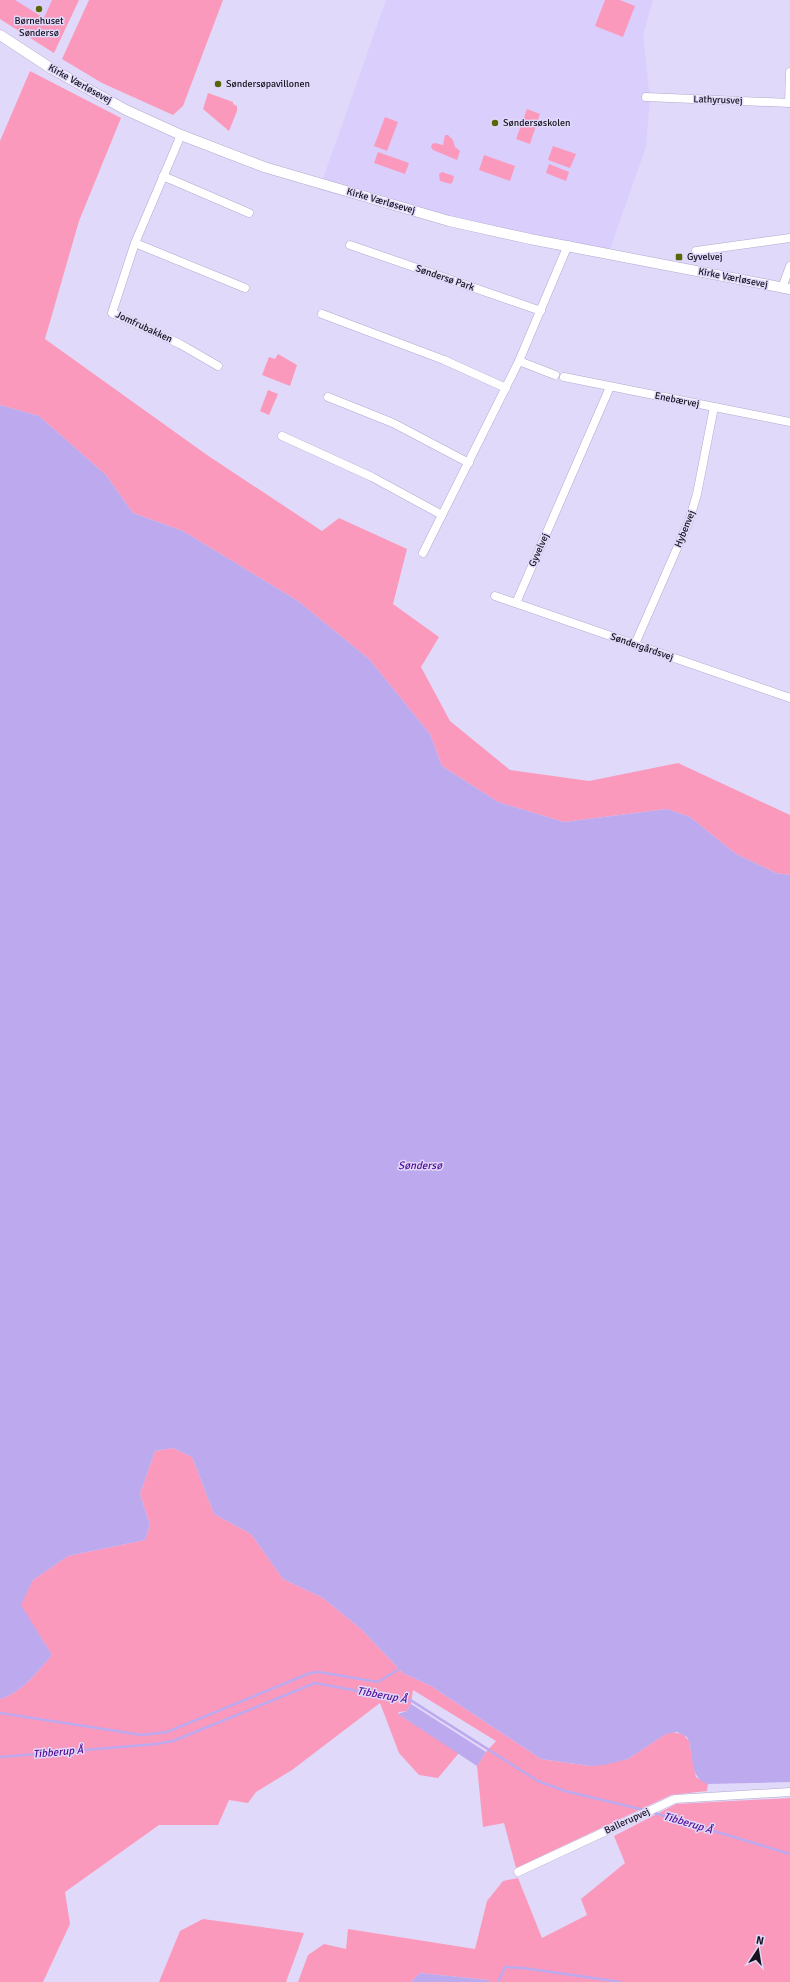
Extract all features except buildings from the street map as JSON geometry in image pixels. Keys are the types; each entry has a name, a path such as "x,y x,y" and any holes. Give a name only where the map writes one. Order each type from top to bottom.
{"street":[{"name":"Kirke Værløsevej","path":"0,35 65,76 126,110 181,135 264,168 449,221 786,288"},
{"path":"790,72 790,103"},
{"name":"Lathyrusvej","path":"646,97 790,103"},
{"name":"Jomfrubakken","path":"181,135 135,243 112,313 180,344 218,366"},
{"path":"163,176 249,214"},
{"path":"696,251 790,238"},
{"path":"135,243 245,288"},
{"name":"Søndersø Park","path":"350,245 541,310"},
{"path":"423,553 519,361 568,245"},
{"path":"786,288 790,266"},
{"path":"322,314 444,360 506,388"},
{"path":"519,361 555,375"},
{"name":"Enebærvej","path":"564,377 790,422"},
{"name":"Gyvelvej","path":"516,603 610,387"},
{"path":"328,397 393,423 469,463"},
{"name":"Hybenvej","path":"635,644 689,521 697,494 714,407"},
{"path":"282,436 372,477 442,515"},
{"name":"Søndergårdsvej","path":"495,596 789,695"},
{"name":"Ballerupvej","path":"518,1872 675,1799 790,1792"}],"shaded area":[{"path":"0,0 15,0 44,18 52,0 79,0 54,53 0,19"},
{"name":"Børnehuset Søndersø","path":"15,0 52,0 44,18"},
{"path":"89,0 223,0 183,106 173,115 102,83 62,59"},
{"name":"Søndersøskolen","path":"386,0 653,0 643,35 650,99 646,147 609,252 383,206 319,190"},
{"path":"605,0 620,0 635,6 623,37 595,26"},
{"path":"30,71 121,118 79,221 45,339 207,455 322,531 339,518 407,549 393,604 439,637 421,667 450,721 510,770 589,781 678,763 790,815 790,875 776,873 736,854 690,817 667,809 564,822 498,802 442,766 430,734 369,659 298,601 183,531 133,513 106,475 39,416 0,405 0,141"},
{"path":"208,93 233,102 233,104 237,106 237,111 229,131 203,109"},
{"path":"527,109 540,114 530,144 516,139"},
{"path":"385,117 398,122 387,151 374,146"},
{"path":"445,135 448,135 453,140 455,147 460,151 457,160 433,150 431,147 432,144 435,143 443,145"},
{"path":"553,146 576,154 570,168 548,160"},
{"path":"378,152 409,163 405,174 374,163"},
{"path":"484,155 515,166 510,181 479,170"},
{"path":"549,164 569,172 566,181 546,173"},
{"path":"442,172 454,176 451,184 440,181 439,174"},
{"path":"278,354 297,365 290,386 262,375 269,357 275,359"},
{"path":"268,390 278,394 269,415 260,411"},
{"path":"173,1448 192,1457 214,1514 251,1534 283,1579 323,1598 361,1629 403,1673 431,1686 541,1759 590,1766 628,1759 671,1732 683,1734 689,1741 696,1777 708,1784 707,1791 671,1795 516,1868 504,1823 483,1827 477,1766 486,1752 496,1741 413,1690 411,1704 407,1711 399,1712 398,1714 459,1753 438,1778 419,1775 399,1753 380,1703 292,1770 256,1792 248,1803 229,1800 218,1825 159,1825 65,1892 70,1924 43,1982 0,1982 0,1699 22,1687 52,1655 20,1605 33,1580 68,1556 145,1540 150,1525 140,1494 155,1451"},
{"path":"790,1798 790,1982 490,1982 488,1980 420,1973 411,1982 298,1982 308,1955 324,1944 346,1949 348,1929 475,1949 487,1901 503,1881 518,1878 542,1938 587,1915 581,1899 625,1863 614,1836 676,1804"},
{"path":"203,1919 304,1933 286,1982 159,1982 180,1931"}],"water":[{"name":"Søndersø","path":"0,405 39,416 106,475 133,513 183,531 298,601 369,659 430,734 442,766 498,802 564,822 667,809 690,817 736,854 776,873 790,875 790,1782 708,1784 697,1776 687,1737 677,1732 666,1734 628,1759 604,1765 590,1766 541,1759 431,1686 403,1673 361,1629 323,1598 283,1579 251,1534 214,1514 192,1457 173,1448 155,1451 140,1494 150,1525 145,1540 68,1556 33,1580 21,1605 52,1655 22,1687 0,1699"},
{"path":"411,1704 486,1752 477,1766 398,1714 407,1711"},
{"path":"420,1973 488,1980 490,1982 411,1982"}],"waterway":[{"path":"0,1713 142,1735 167,1732 310,1673 319,1672 378,1682 399,1669"},
{"name":"Tibberup Å","path":"0,1757 156,1744 173,1741 315,1683 412,1701 538,1781 565,1791 644,1810"},
{"name":"Tibberup Å","path":"651,1812 790,1854"},
{"path":"498,1982 505,1967 523,1968 621,1982"}],"place":[{"name":"Børnehuset Søndersø","path":"39,9"},
{"name":"Søndersøpavillonen","path":"218,84"},
{"name":"Søndersøskolen","path":"495,123"},
{"name":"Gyvelvej","path":"679,257"}]}
